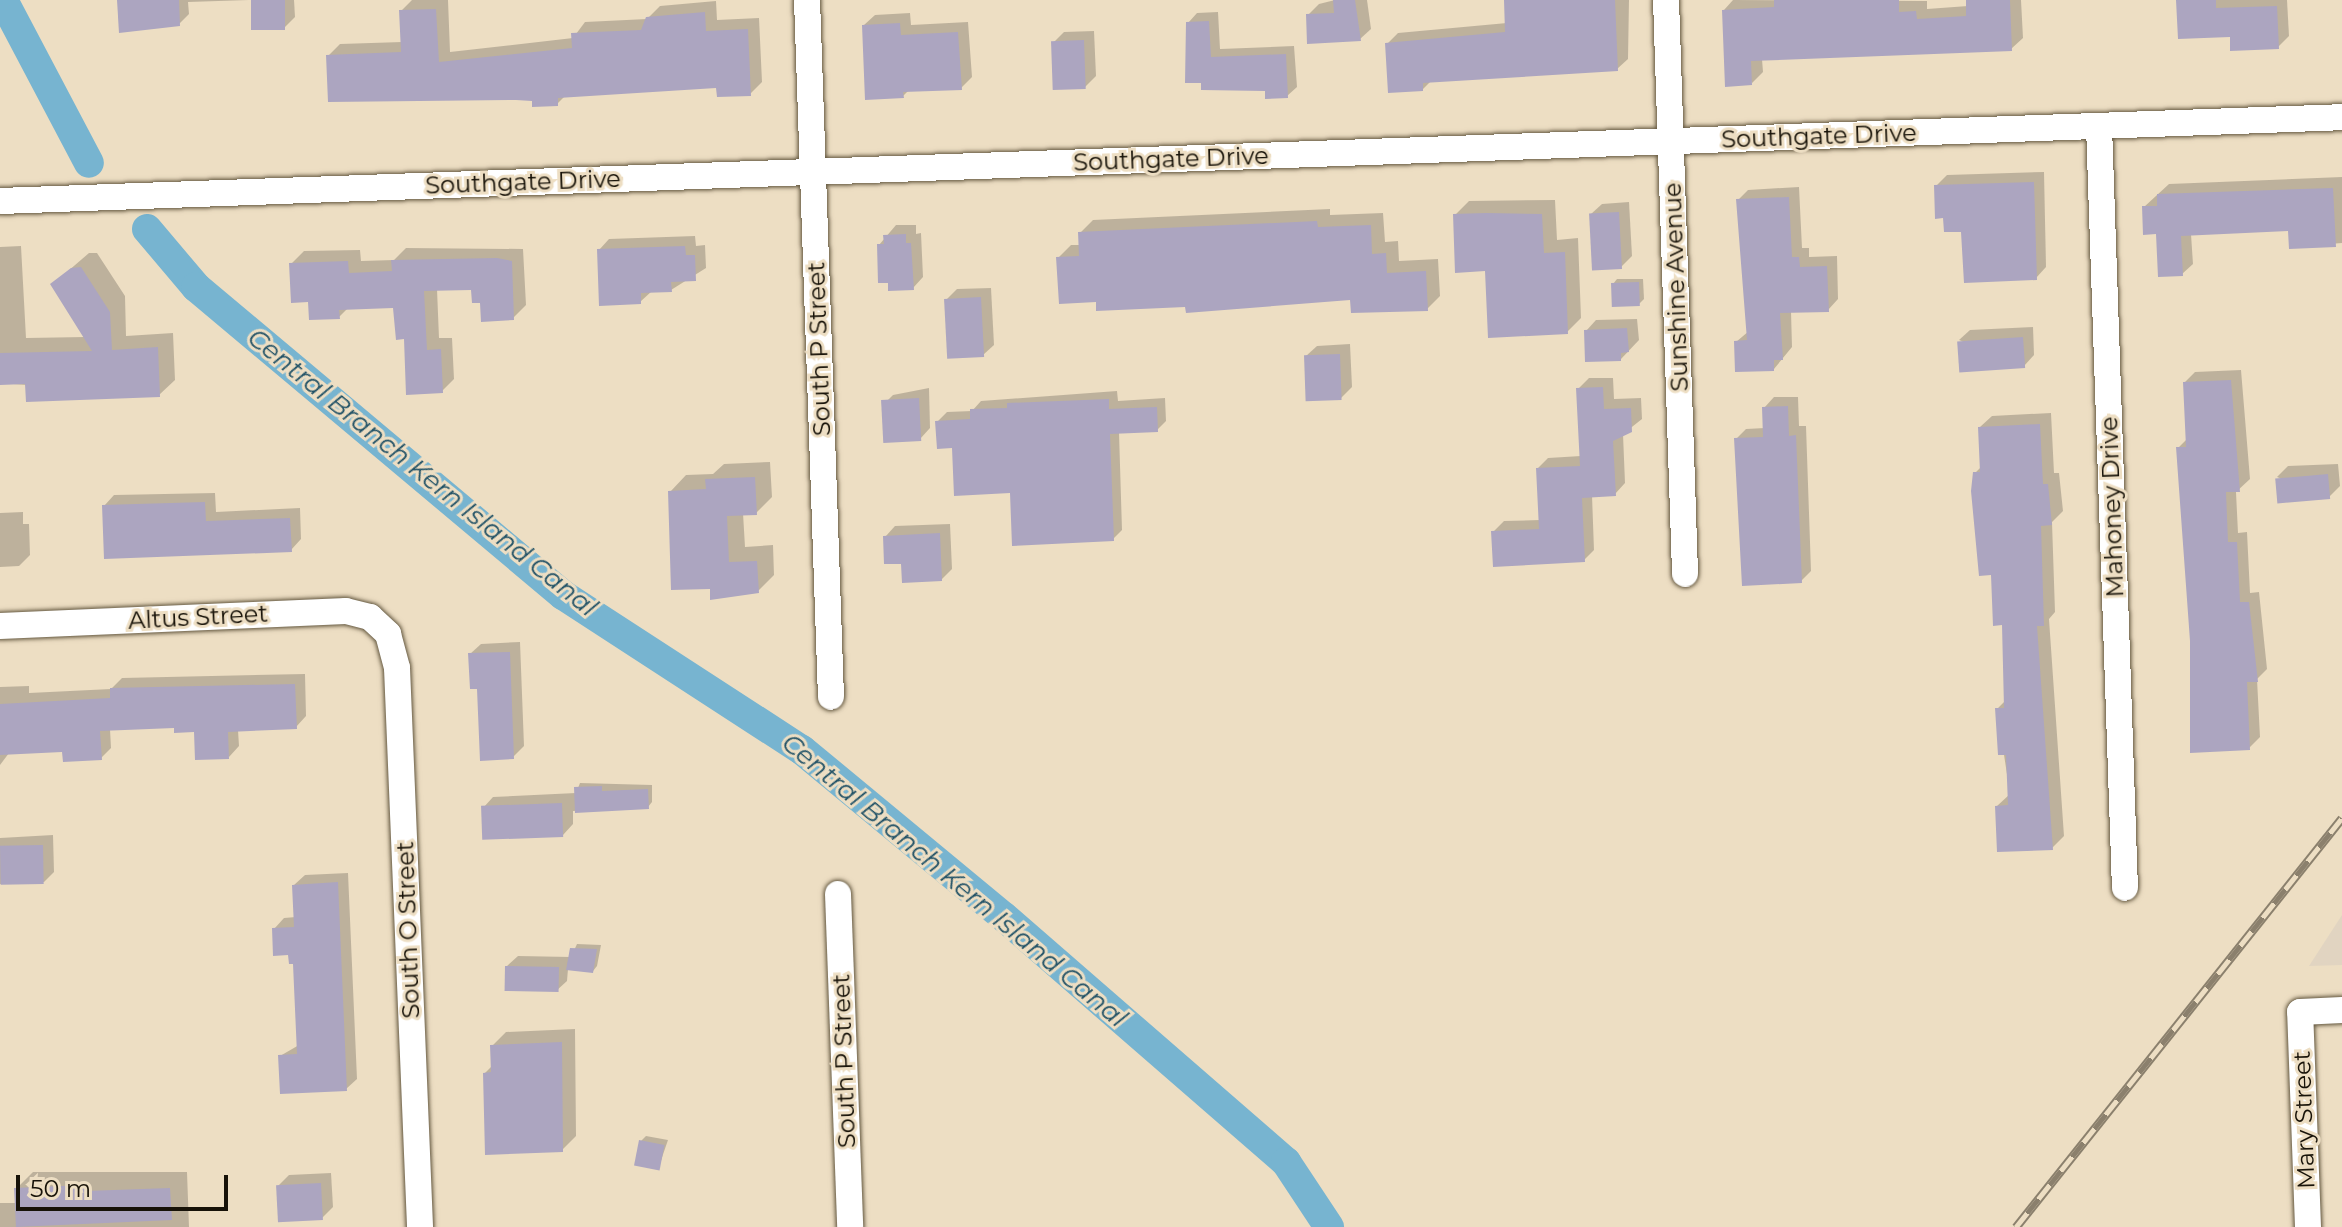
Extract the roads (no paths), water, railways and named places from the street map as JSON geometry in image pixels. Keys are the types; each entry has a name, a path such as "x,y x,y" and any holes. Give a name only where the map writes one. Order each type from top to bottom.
{"street":[{"name":"South P Street","path":"807,0 831,697"},
{"name":"Sunshine Avenue","path":"1666,0 1685,574"},
{"name":"Southgate Drive","path":"0,201 2342,117"},
{"name":"Mahoney Drive","path":"2099,126 2125,888"},
{"name":"Altus Street","path":"0,626 346,611 370,617 388,634"},
{"name":"South O Street","path":"388,634 397,668 420,1227"},
{"name":"South P Street","path":"838,894 850,1227"},
{"name":"Mary Street","path":"2308,1227 2300,1012 2342,1010"}],"waterway":[{"name":"Central Branch Kern Island Canal","path":"3,0 89,163"},
{"name":"Central Branch Kern Island Canal","path":"147,229 196,287 563,595 802,750 1004,917 1286,1162 1329,1227"}],"railway":[{"path":"2016,1227 2342,818"}]}
